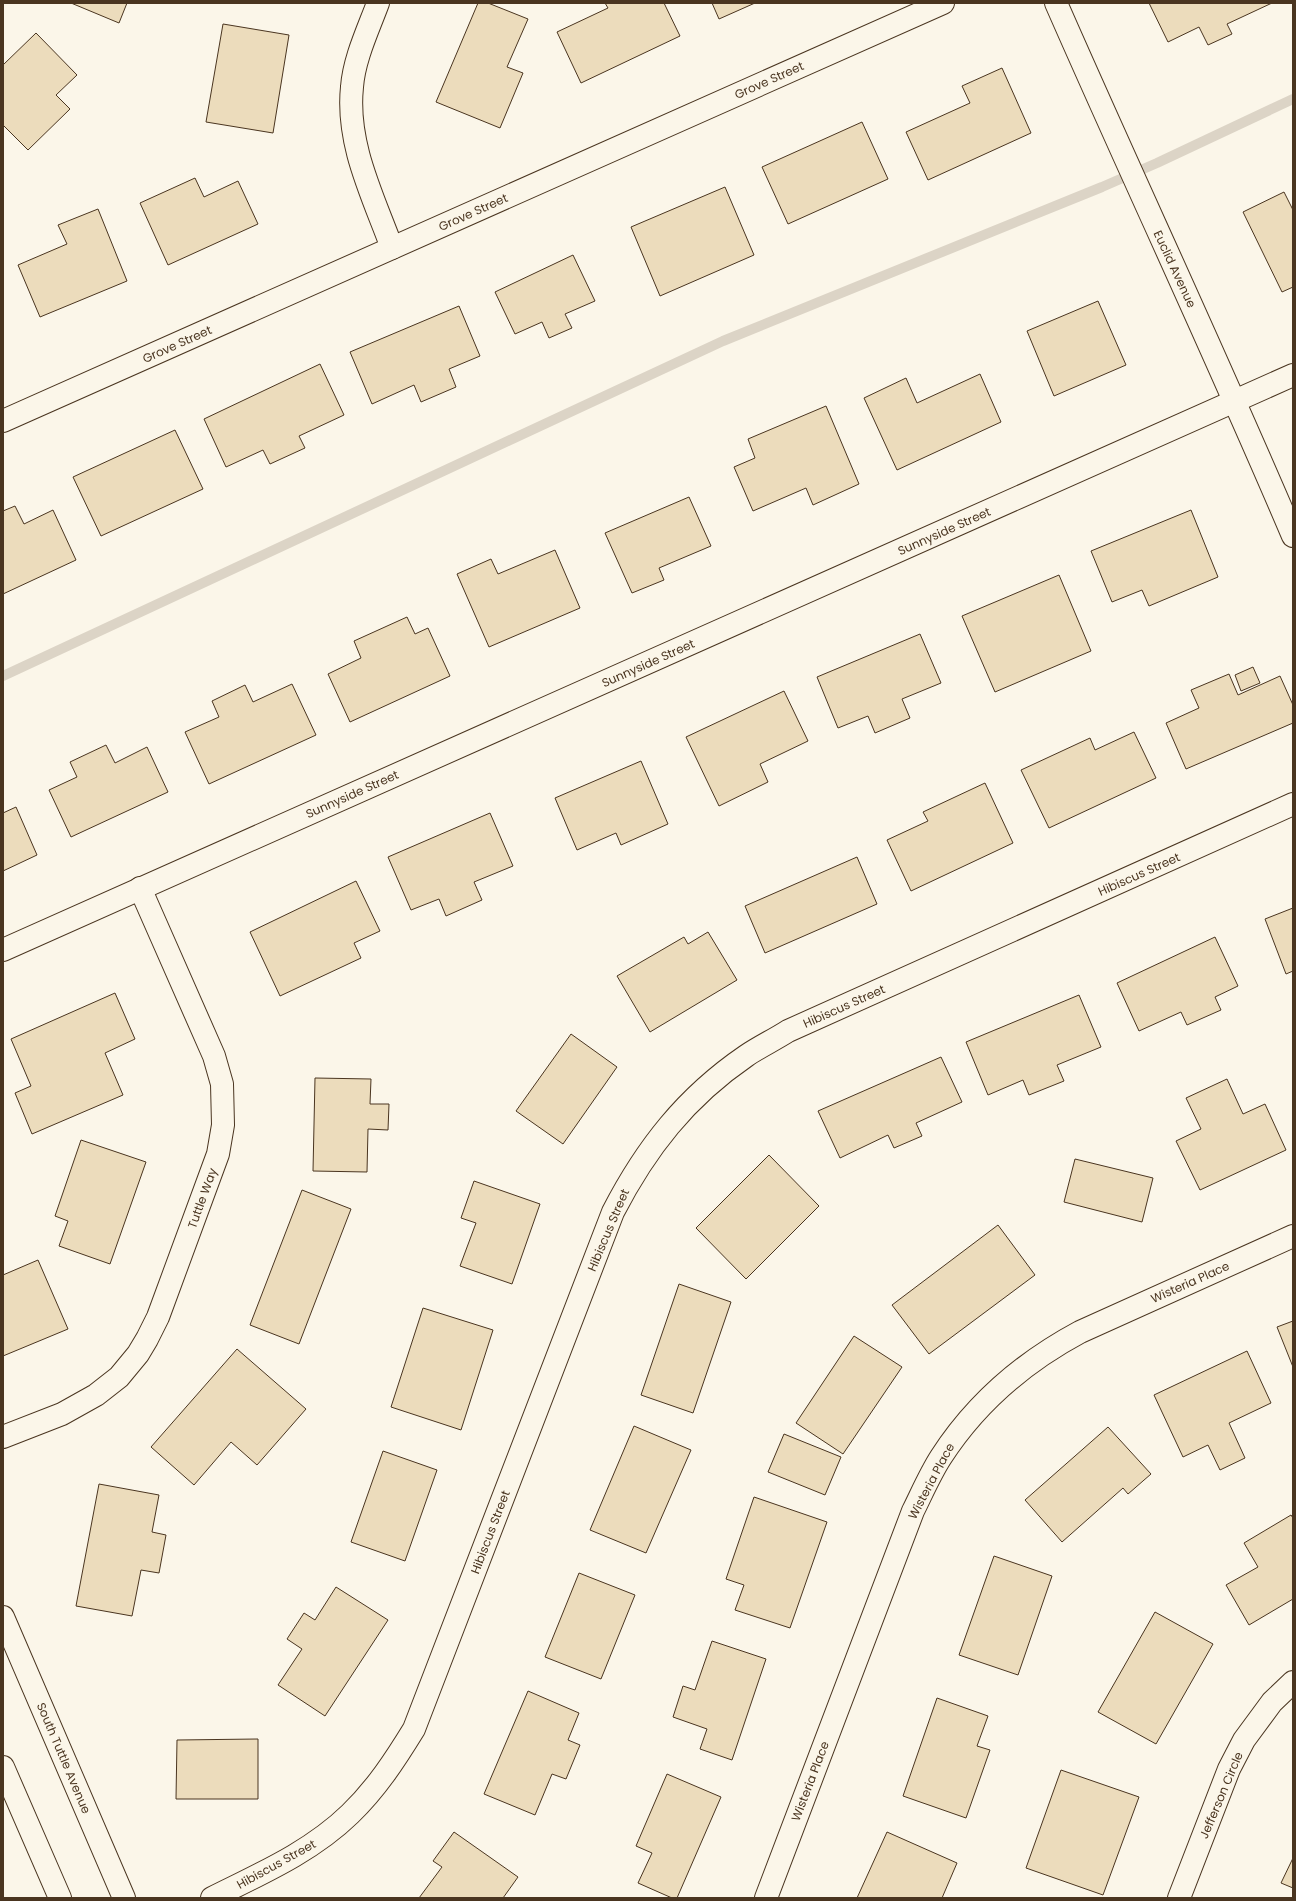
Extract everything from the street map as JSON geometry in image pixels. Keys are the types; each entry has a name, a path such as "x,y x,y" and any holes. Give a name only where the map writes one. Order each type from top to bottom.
{"street":[{"path":"378,3 361,47 352,86 351,120 361,166 392,248"},
{"name":"Grove Street","path":"3,421 943,3"},
{"name":"Euclid Avenue","path":"1056,3 1136,184 1236,401 1293,536"},
{"name":"Sunnyside Street","path":"3,950 1293,375"},
{"name":"Hibiscus Street","path":"212,1898 281,1863 302,1851 332,1830 374,1789 392,1765 414,1729 613,1212 630,1179 653,1144 676,1116 697,1094 746,1056 788,1031 1293,804"},
{"name":"Tuttle Way","path":"3,1438 62,1414 96,1395 119,1377 138,1354 158,1317 218,1154 223,1125 222,1084 214,1056 140,888"},
{"name":"Wisteria Place","path":"766,1898 913,1511 940,1458 957,1434 986,1400 1024,1366 1054,1346 1080,1332 1293,1236"},
{"name":"South Tuttle Avenue","path":"3,1618 124,1898"},
{"name":"Jefferson Circle","path":"1179,1898 1229,1769 1244,1740 1272,1702 1293,1682"},
{"path":"3,1767 60,1898"}],"building":[{"path":"71,3 127,3 119,23"},
{"path":"478,3 488,3 528,19 507,67 523,73 500,128 436,102"},
{"path":"605,3 664,3 680,36 581,83 557,32 608,8"},
{"path":"712,3 755,3 719,19"},
{"path":"1149,3 1272,3 1227,24 1232,34 1208,45 1199,27 1168,42"},
{"path":"223,24 289,35 273,133 206,122"},
{"path":"36,33 77,75 56,95 70,109 28,150 3,125 3,65"},
{"path":"1002,68 1031,133 928,180 906,132 970,103 962,86"},
{"path":"862,122 888,179 788,224 762,167"},
{"path":"195,178 204,197 238,181 258,224 168,265 140,203"},
{"path":"725,187 754,255 660,296 631,227"},
{"path":"1284,192 1293,210 1293,287 1282,292 1243,212"},
{"path":"98,209 127,281 40,317 18,265 67,244 58,225"},
{"path":"573,255 595,301 565,314 572,328 549,338 542,322 515,334 495,292"},
{"path":"1098,301 1126,365 1054,396 1027,331"},
{"path":"459,306 480,356 449,369 456,387 421,402 414,385 372,404 350,352"},
{"path":"320,364 344,415 299,436 305,448 270,464 263,450 226,467 204,419"},
{"path":"980,374 1001,422 897,470 864,398 906,378 917,403"},
{"path":"826,406 859,484 813,505 806,488 753,511 734,467 755,458 748,439"},
{"path":"175,430 203,489 101,536 73,477"},
{"path":"689,497 711,546 659,568 664,580 632,593 605,533"},
{"path":"15,506 24,524 53,510 76,560 3,594 3,511"},
{"path":"1191,510 1218,577 1149,606 1142,590 1112,602 1091,551"},
{"path":"555,550 580,608 489,647 457,574 491,559 498,574"},
{"path":"1059,575 1091,651 995,692 962,616"},
{"path":"407,617 415,634 428,628 450,676 350,722 328,674 361,658 354,641"},
{"path":"920,634 941,683 902,699 910,718 875,733 868,716 838,728 817,677"},
{"path":"1253,667 1260,683 1241,691 1235,675"},
{"path":"1229,674 1238,695 1280,676 1293,705 1293,723 1186,769 1166,723 1199,708 1191,690"},
{"path":"292,684 316,735 209,784 185,732 219,717 212,701 245,685 253,702"},
{"path":"784,691 808,741 760,764 768,782 719,806 686,737"},
{"path":"1134,732 1156,778 1049,828 1021,770 1090,738 1095,750"},
{"path":"106,745 115,763 147,747 168,792 71,837 49,790 77,777 70,762"},
{"path":"641,761 668,824 621,845 616,833 577,850 555,798"},
{"path":"985,783 1013,843 911,891 887,840 928,821 923,812"},
{"path":"16,807 37,855 3,871 3,813"},
{"path":"490,813 513,866 474,882 482,900 446,916 439,899 411,910 388,857"},
{"path":"857,857 877,904 765,953 745,906"},
{"path":"356,881 380,931 354,943 361,958 280,996 250,932"},
{"path":"1293,908 1293,971 1286,974 1265,919"},
{"path":"708,932 737,980 650,1032 617,976 684,937 688,944"},
{"path":"1215,937 1238,986 1215,997 1221,1010 1187,1025 1181,1012 1139,1031 1117,983"},
{"path":"115,993 135,1039 105,1053 123,1095 32,1134 15,1093 31,1086 11,1039"},
{"path":"1079,995 1101,1047 1057,1065 1064,1081 1029,1095 1023,1080 988,1095 966,1042"},
{"path":"571,1034 617,1067 563,1144 516,1111"},
{"path":"941,1057 962,1102 916,1123 922,1136 894,1148 888,1135 840,1158 818,1111"},
{"path":"315,1078 371,1079 370,1104 389,1104 388,1130 368,1129 367,1172 313,1171"},
{"path":"1227,1079 1243,1114 1265,1104 1286,1150 1200,1190 1176,1141 1201,1129 1186,1098"},
{"path":"81,1140 146,1162 110,1264 59,1246 68,1221 55,1216"},
{"path":"769,1155 819,1206 746,1279 696,1228"},
{"path":"1075,1159 1153,1178 1142,1222 1064,1202"},
{"path":"474,1181 540,1204 512,1284 460,1266 476,1223 461,1218"},
{"path":"302,1190 351,1209 299,1344 250,1325"},
{"path":"998,1225 1035,1275 929,1354 892,1305"},
{"path":"38,1260 68,1329 3,1356 3,1275"},
{"path":"679,1284 731,1302 693,1413 641,1395"},
{"path":"423,1308 493,1330 461,1430 391,1407"},
{"path":"1293,1321 1293,1367 1277,1327"},
{"path":"854,1336 902,1367 843,1454 796,1423"},
{"path":"237,1349 306,1409 257,1465 231,1442 194,1485 151,1447"},
{"path":"1247,1351 1271,1403 1229,1423 1245,1458 1220,1470 1208,1445 1183,1457 1154,1395"},
{"path":"634,1426 691,1450 646,1553 590,1530"},
{"path":"1108,1427 1151,1474 1128,1494 1123,1488 1062,1542 1025,1500"},
{"path":"784,1434 841,1457 825,1495 768,1472"},
{"path":"383,1451 437,1470 405,1561 351,1542"},
{"path":"99,1484 159,1495 152,1532 166,1535 159,1573 141,1570 132,1616 76,1606"},
{"path":"754,1497 827,1522 790,1628 735,1610 744,1585 726,1579"},
{"path":"1291,1515 1293,1518 1293,1599 1249,1625 1226,1585 1258,1567 1244,1543"},
{"path":"994,1556 1052,1576 1018,1675 959,1655"},
{"path":"579,1573 635,1595 601,1679 545,1657"},
{"path":"336,1587 388,1620 325,1716 278,1685 302,1649 287,1639 304,1613 315,1620"},
{"path":"1155,1612 1213,1644 1156,1744 1098,1712"},
{"path":"712,1641 766,1659 732,1760 700,1749 707,1729 673,1717 683,1686 695,1690"},
{"path":"528,1691 579,1713 568,1740 580,1745 566,1779 552,1774 535,1815 484,1794"},
{"path":"937,1698 988,1716 977,1746 990,1750 966,1818 903,1796"},
{"path":"258,1739 258,1799 176,1799 177,1740"},
{"path":"1061,1770 1139,1797 1103,1895 1026,1868"},
{"path":"667,1774 721,1797 677,1898 672,1898 638,1883 652,1853 636,1846"},
{"path":"454,1832 518,1877 503,1898 419,1898 442,1867 433,1861"},
{"path":"887,1832 957,1863 942,1898 857,1898"},
{"path":"1293,1858 1293,1888 1281,1883"}],"waterway":[{"path":"3,676 723,341 1102,187 1157,163 1293,99"}]}
